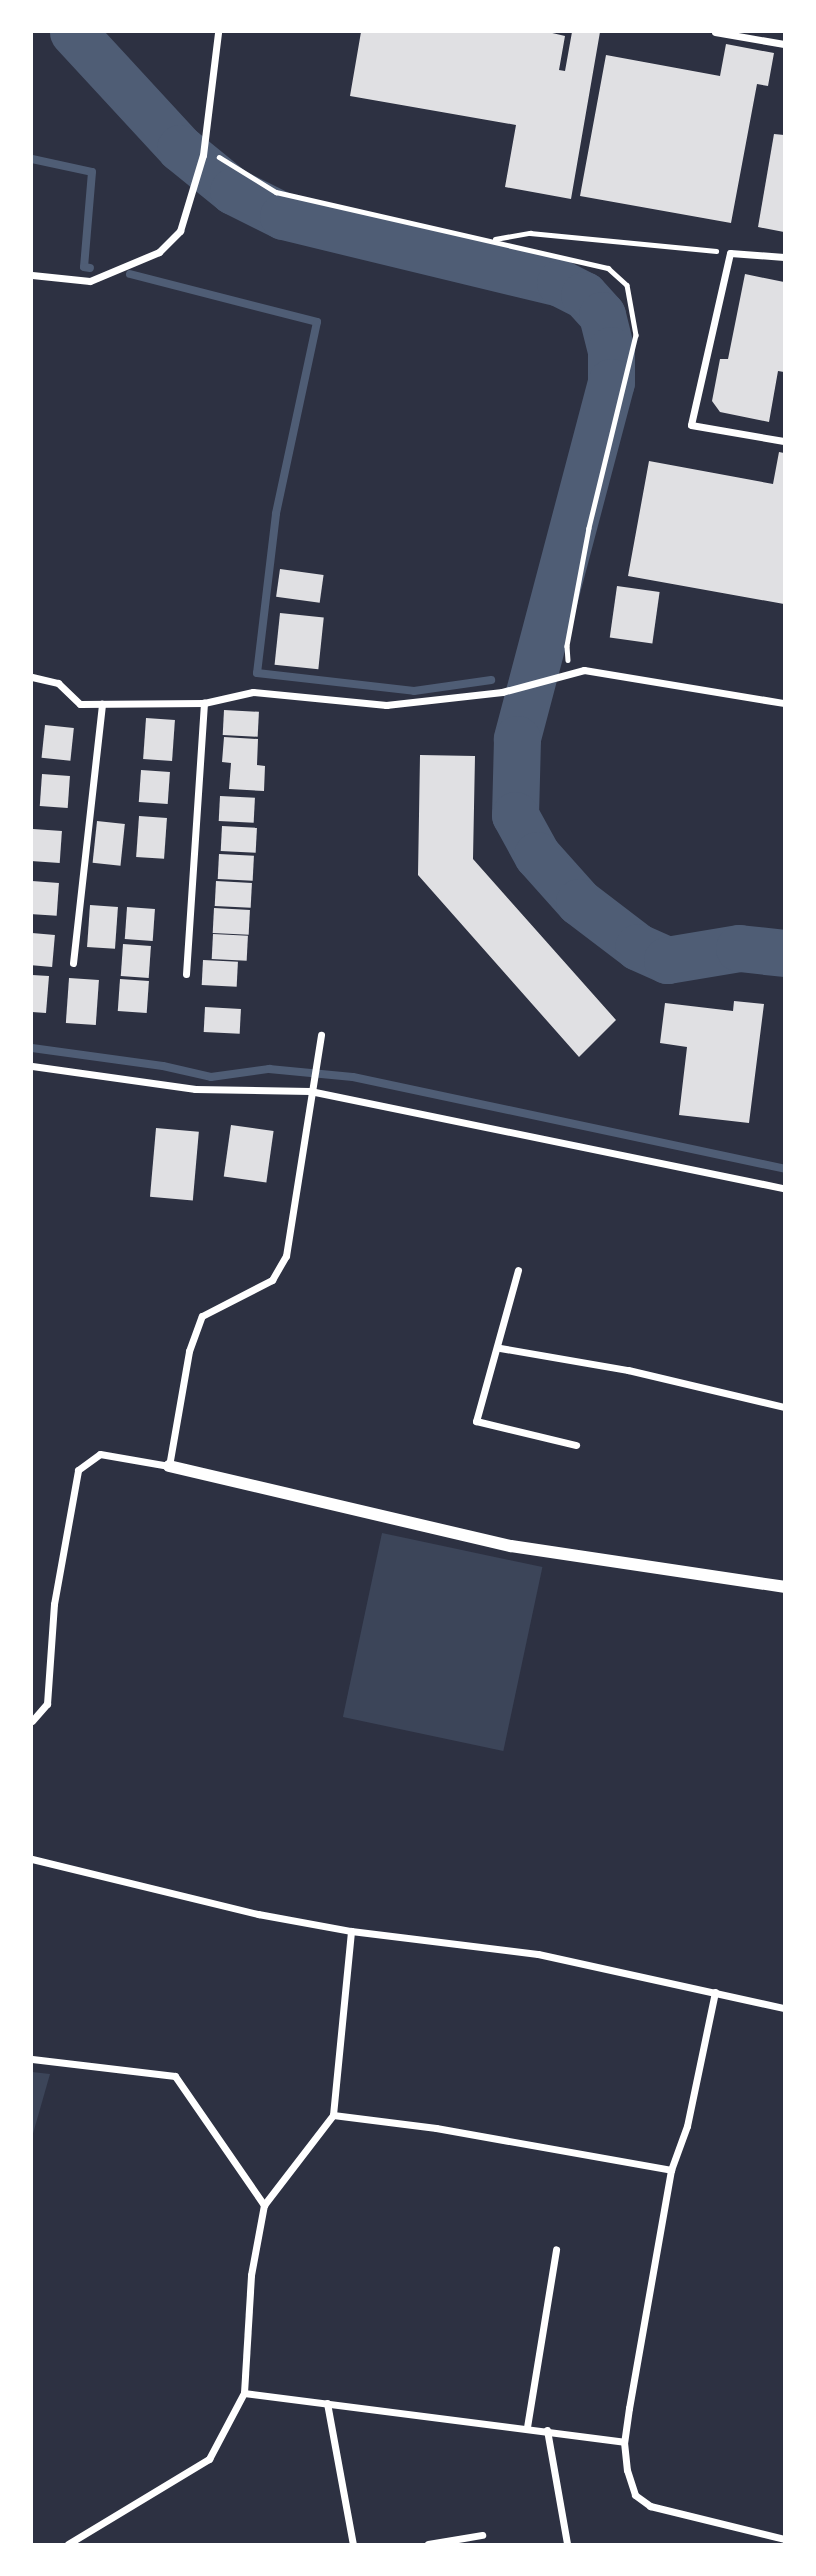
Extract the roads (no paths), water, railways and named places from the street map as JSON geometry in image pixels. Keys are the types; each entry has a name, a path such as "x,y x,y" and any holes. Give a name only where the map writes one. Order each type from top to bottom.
{"street":[{"path":"32,275 90,281 159,252 180,231 204,151 218,32"},
{"path":"715,32 785,44"},
{"path":"785,257 730,253 691,425 785,441"},
{"path":"32,677 58,683 80,704 204,703 253,692 386,705 502,692 583,670 785,703"},
{"path":"186,974 204,703"},
{"path":"73,963 102,704"},
{"path":"169,1466 189,1351 202,1316 272,1280 286,1256 310,1091 321,1035"},
{"path":"32,1066 194,1089 310,1091 785,1188"},
{"path":"519,1270 500,1348 476,1422 576,1445"},
{"path":"500,1348 628,1370 785,1407"},
{"path":"32,1721 47,1704 54,1604 78,1470 100,1454 169,1466 511,1546 784,1586"},
{"path":"32,1859 258,1914 351,1931 538,1954 785,2008"},
{"path":"68,2544 209,2459 244,2393 251,2275 264,2204 333,2115 351,1931"},
{"path":"715,1992 687,2126 671,2170 624,2442 635,2495 649,2507 785,2539"},
{"path":"32,2059 175,2076 264,2204"},
{"path":"333,2115 436,2128 671,2170"},
{"path":"527,2427 556,2249"},
{"path":"244,2393 527,2427 624,2442"},
{"path":"327,2403 353,2544"},
{"path":"547,2430 567,2544"},
{"path":"428,2544 482,2535"}],"waterway":[{"path":"73,32 180,148 233,191 283,216 560,283 584,295 602,315 611,350 611,382 517,739 515,815 537,855 579,902 638,947 667,960 739,948 784,953"},
{"path":"32,159 92,172 84,267 90,268"},
{"path":"130,274 317,322 276,514 257,673 414,691 491,680"},
{"path":"32,1048 163,1066 211,1077 269,1069 353,1077 784,1169"}]}
